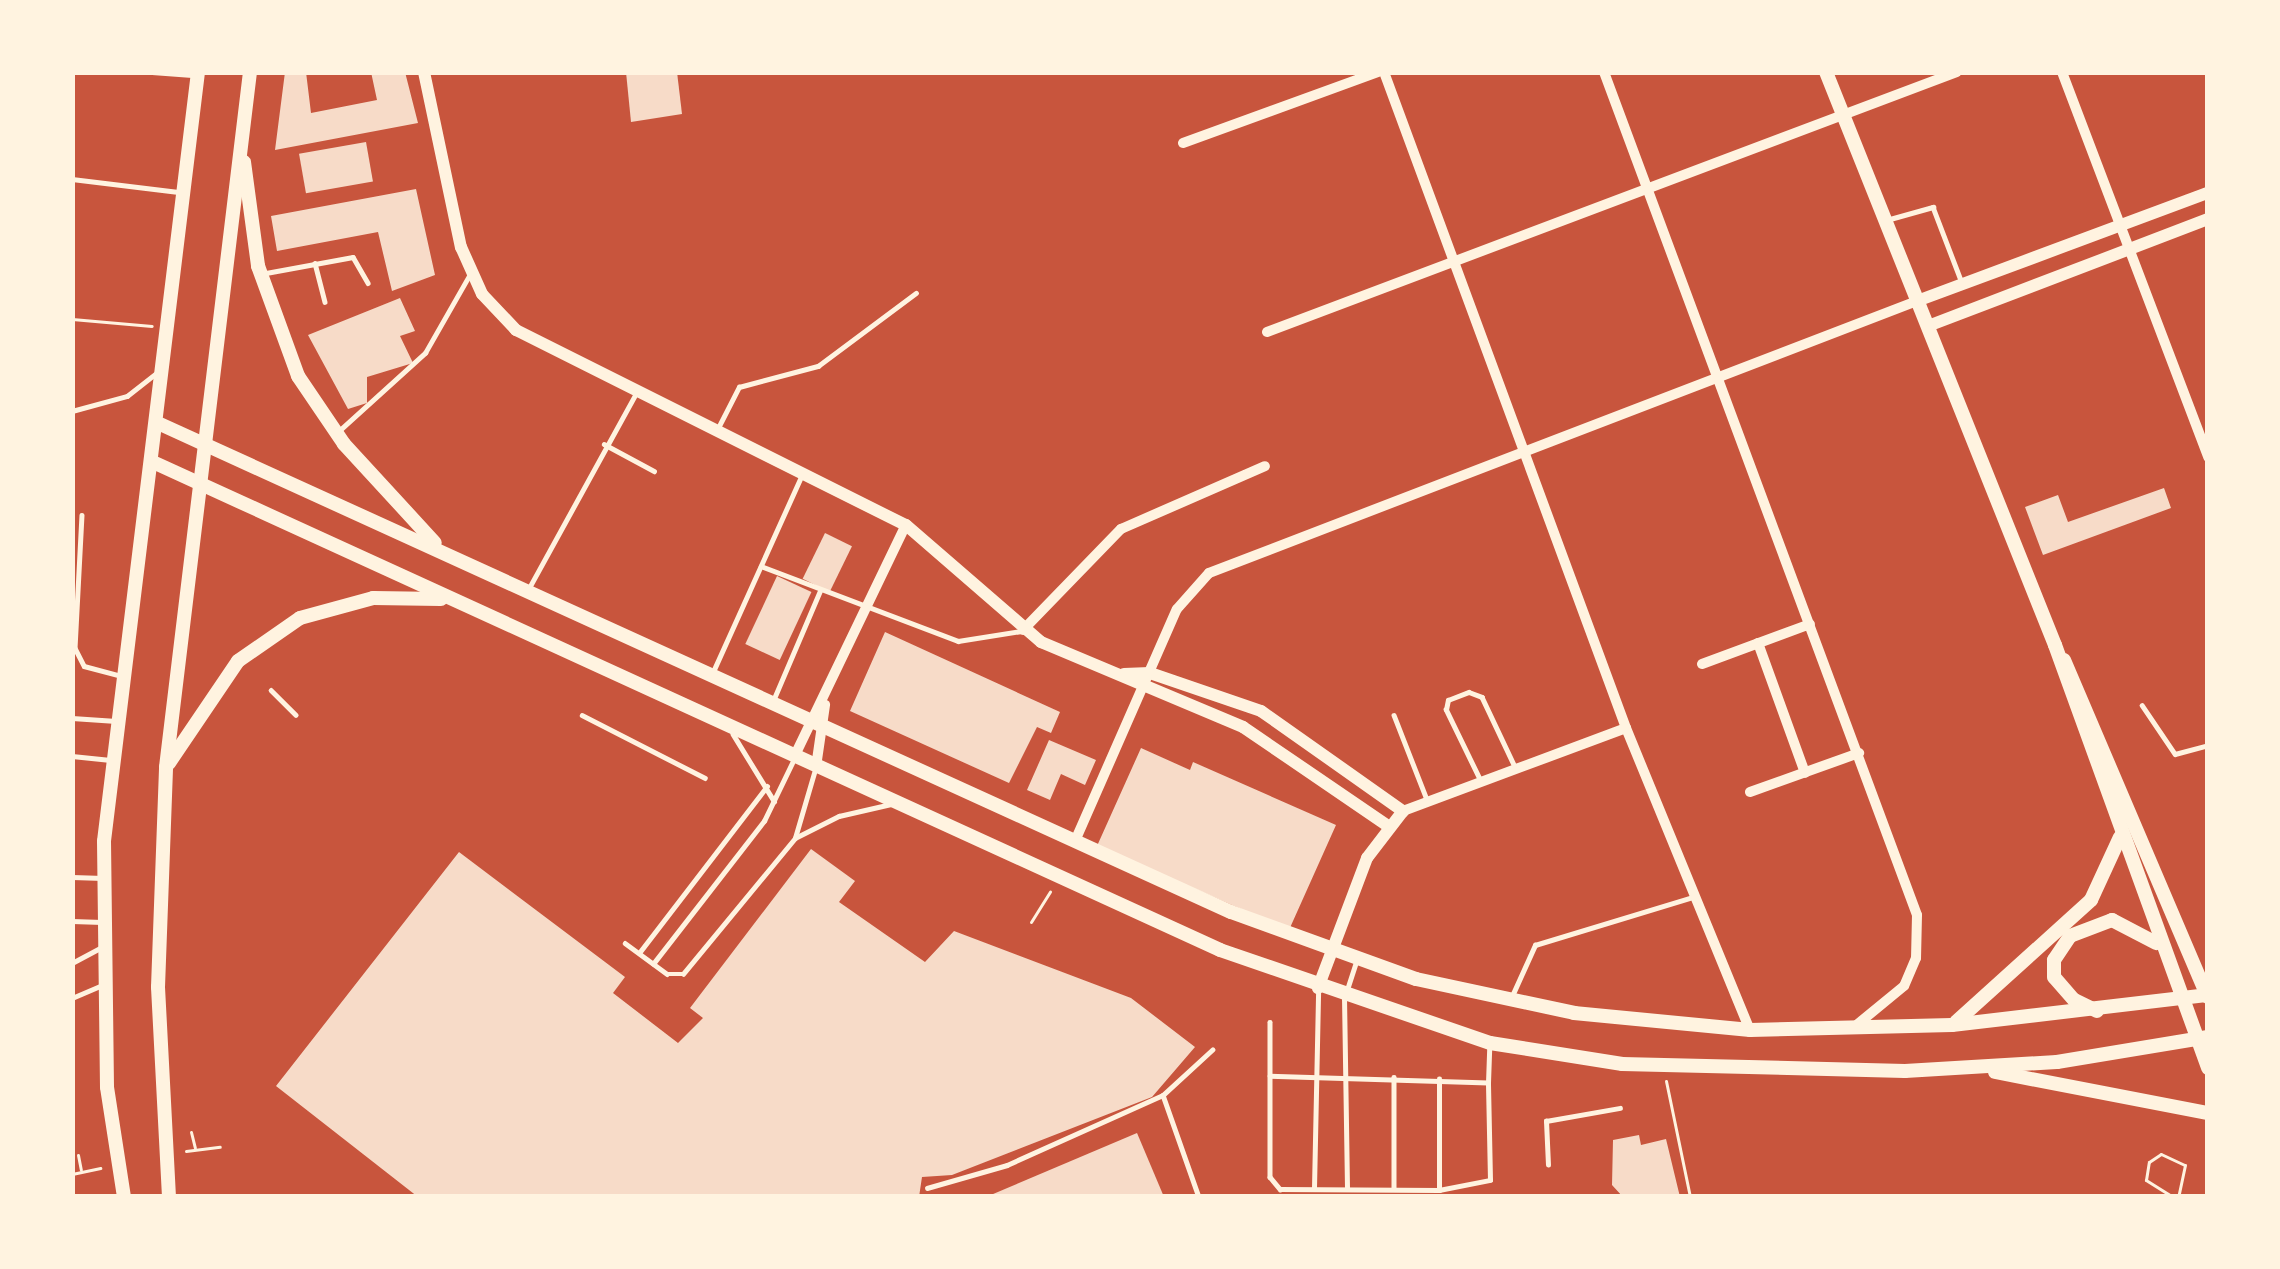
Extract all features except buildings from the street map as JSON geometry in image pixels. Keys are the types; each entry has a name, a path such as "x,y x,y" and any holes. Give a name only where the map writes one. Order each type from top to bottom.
{"main road":[{"path":"169,1197 158,987 166,767 250,72"},
{"path":"160,424 203,439 526,593 819,721 1076,841 1356,960 1511,1002 1750,1030 1952,1025 2208,996 2055,645 1826,72"},
{"path":"124,1197 102,985 103,878 116,721 168,363 198,74"},
{"path":"242,134 260,274 298,376 335,433 443,551"},
{"path":"155,463 1318,989 1490,1043 1663,1066 1978,1068 2208,1037"},
{"path":"166,767 238,661 300,618 373,598 452,600"},
{"path":"2055,645 2120,837 2208,1068"},
{"path":"1952,1025 2091,900 2120,837"},
{"path":"2098,1011 2074,1000 2054,977 2054,960 2070,936 2112,920 2160,946"},
{"path":"1978,1068 2208,1113"}],"street":[{"path":"424,72 472,272 516,329 805,470 906,525 955,560 1023,630 1124,674 1143,689 1253,733 1388,826"},
{"path":"1183,143 1381,72 1460,263 1626,728 1750,1030"},
{"path":"1604,72 1859,754 1919,929 1904,986 1854,1028"},
{"path":"1267,332 1957,72"},
{"path":"2062,72 2208,457"},
{"path":"1076,841 1186,593 1208,573 1530,455 1916,301 2208,194"},
{"path":"1928,326 2208,219"},
{"path":"1023,630 1121,529 1265,466"},
{"path":"797,751 819,721 906,525"},
{"path":"1702,664 1810,624"},
{"path":"1758,643 1805,772"},
{"path":"1124,674 1150,673 1261,711 1403,811"},
{"path":"817,760 819,721"},
{"path":"1318,989 1367,858 1403,811 1626,728"},
{"path":"1750,792 1859,754"}],"lane":[{"path":"152,72 198,74"},
{"path":"72,179 186,193"},
{"path":"1884,221 1933,207 1962,284"},
{"path":"260,274 357,258 368,283"},
{"path":"315,263 325,302"},
{"path":"335,433 425,353 472,272"},
{"path":"718,428 739,387 818,366 916,293"},
{"path":"72,411 127,397 168,363"},
{"path":"526,593 604,444 638,391"},
{"path":"604,444 654,471"},
{"path":"712,674 805,470"},
{"path":"82,515 75,648 84,666 123,677"},
{"path":"760,566 969,643 1023,630"},
{"path":"773,702 820,591"},
{"path":"272,689 296,715"},
{"path":"1481,782 1446,710 1448,700 1469,692 1482,697 1516,769"},
{"path":"2142,705 2175,754 2208,745"},
{"path":"582,715 705,778"},
{"path":"1394,715 1427,802"},
{"path":"72,718 116,721"},
{"path":"723,720 775,802"},
{"path":"652,965 775,802 797,751"},
{"path":"72,756 112,760"},
{"path":"796,838 817,760"},
{"path":"639,954 767,786"},
{"path":"626,943 652,965 682,974 796,838 851,812 902,802"},
{"path":"705,867 720,878"},
{"path":"72,878 103,878"},
{"path":"1511,1002 1535,945 1695,896"},
{"path":"72,921 103,922"},
{"path":"72,963 102,947"},
{"path":"1347,1188 1344,999 1356,960"},
{"path":"72,998 102,985"},
{"path":"1314,1188 1318,989"},
{"path":"1270,1022 1270,1177 1280,1189 1439,1190 1490,1180 1490,1043"},
{"path":"927,1188 1007,1165 1163,1095 1212,1051"},
{"path":"1270,1076 1488,1083"},
{"path":"1394,1077 1394,1190"},
{"path":"1439,1079 1439,1190"},
{"path":"1163,1095 1199,1197"},
{"path":"1548,1165 1546,1121 1620,1108"},
{"path":"166,1161 178,1197"},
{"path":"113,1197 118,1169"}],"path":[{"path":"72,319 172,328"},
{"path":"1663,1066 1690,1197"},
{"path":"191,1132 195,1150"},
{"path":"166,1161 220,1147"},
{"path":"78,1155 81,1172"},
{"path":"2177,1156 2184,1185 2175,1197 2149,1186 2149,1162 2177,1156"},
{"path":"72,1174 118,1169"},
{"path":"2071,1197 2128,1197"}]}
